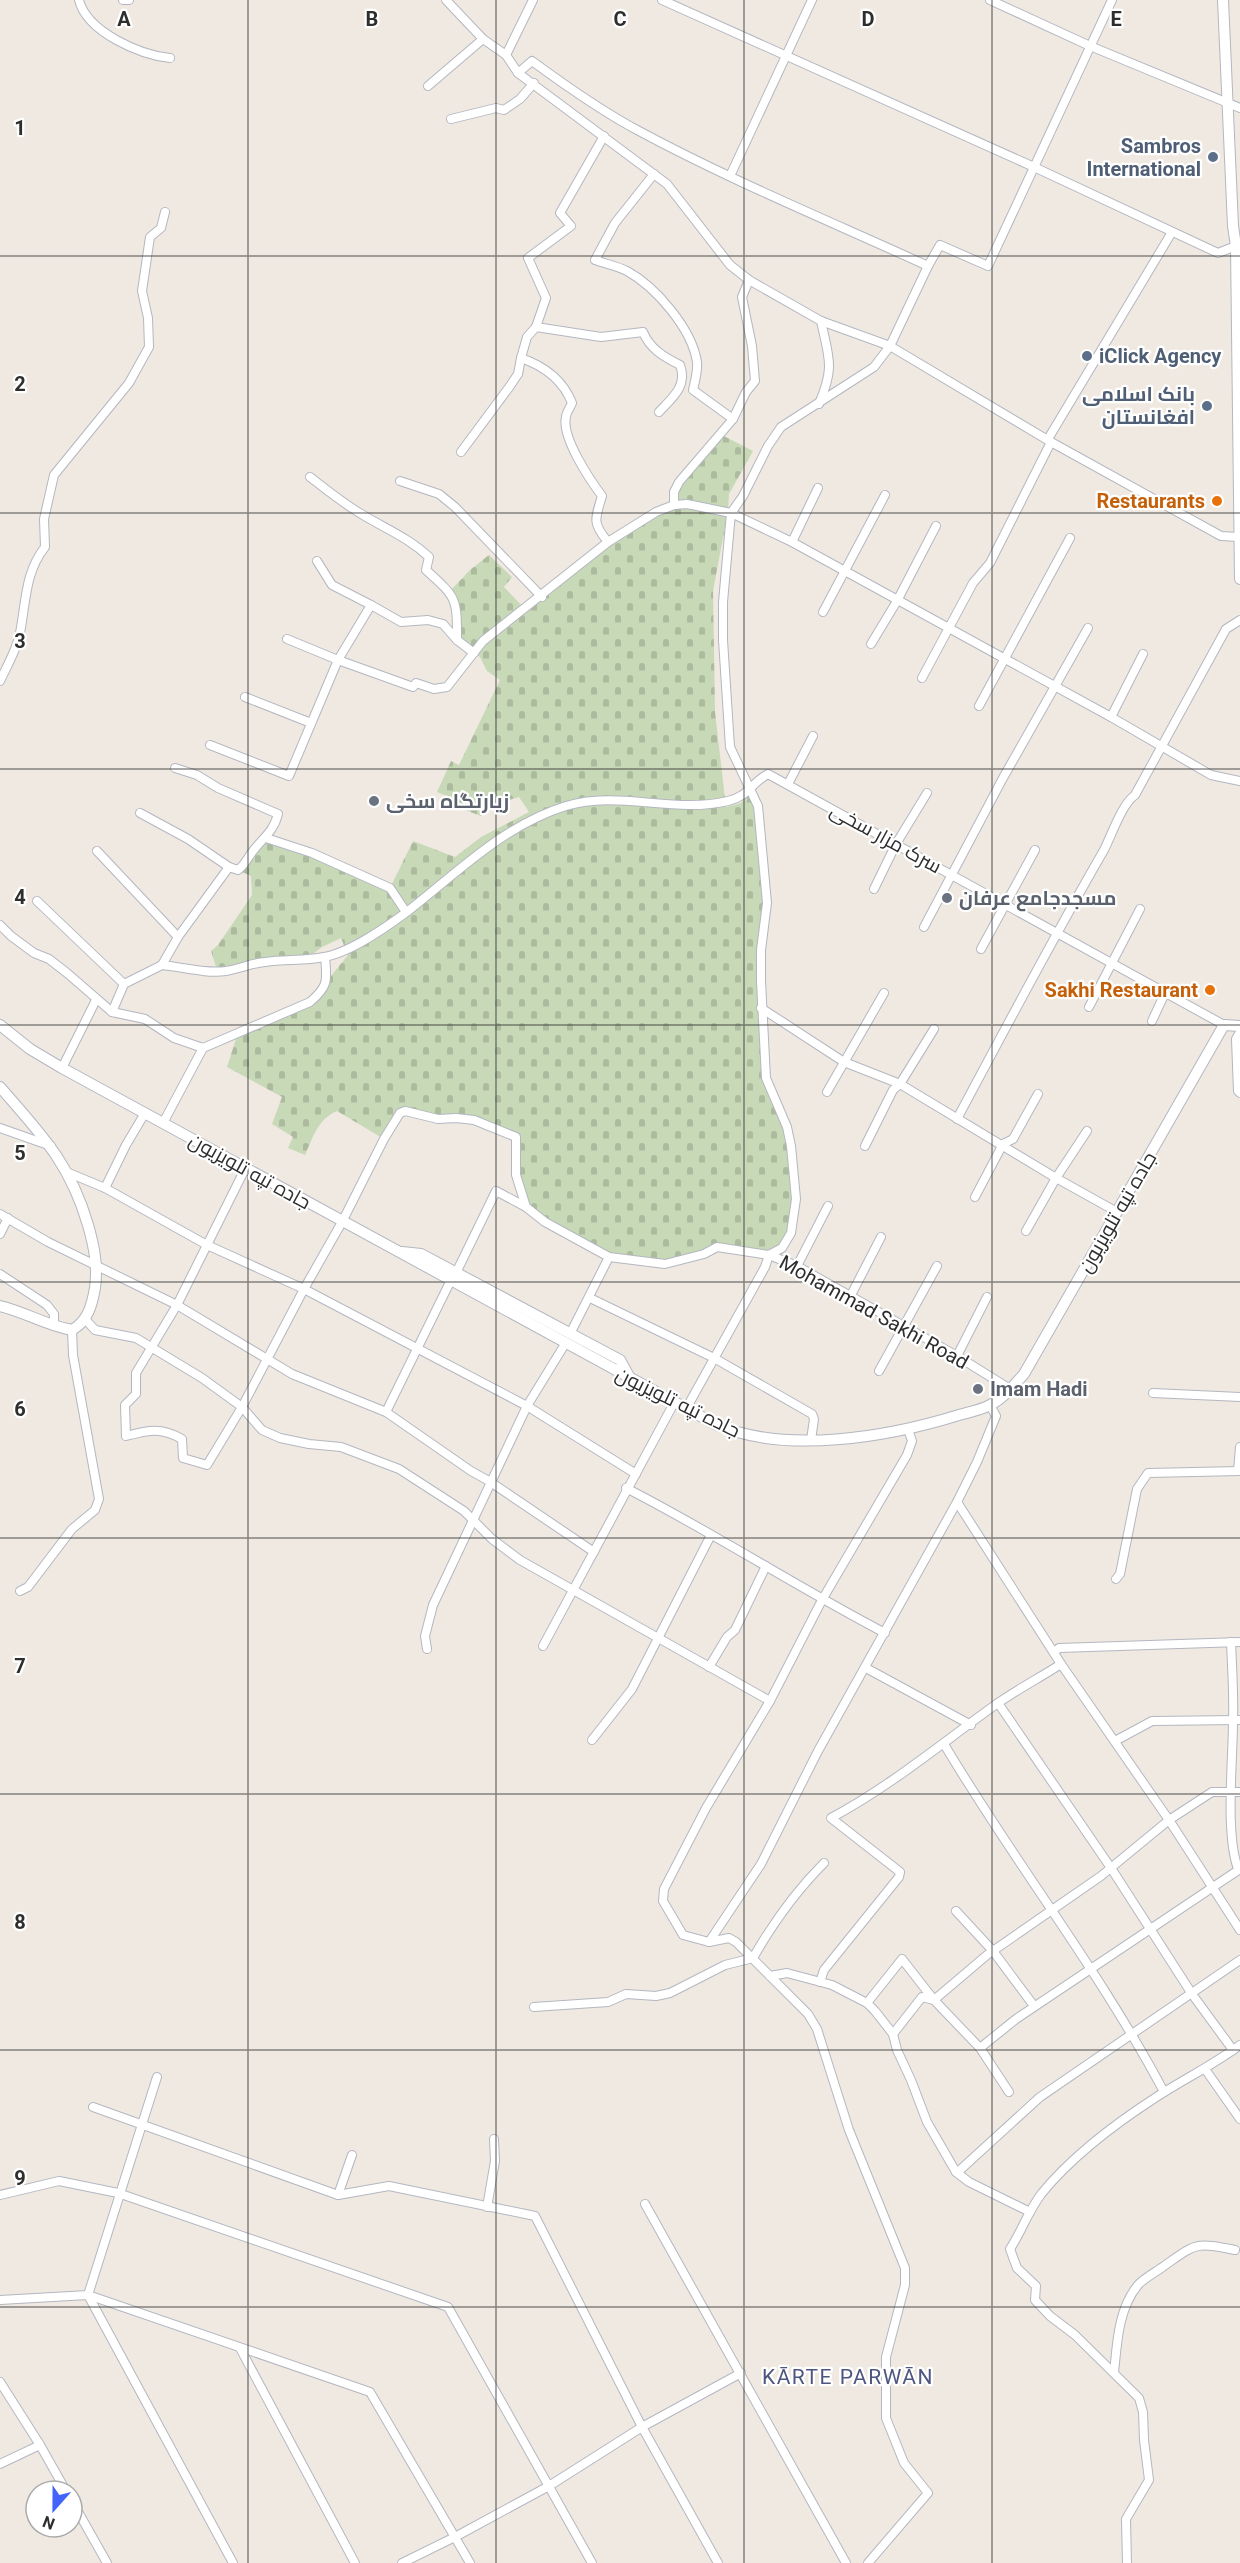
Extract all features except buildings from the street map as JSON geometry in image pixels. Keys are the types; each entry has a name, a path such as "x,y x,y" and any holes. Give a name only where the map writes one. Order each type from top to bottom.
{"street":[{"path":"79,0 89,19 121,42 153,56 170,58"},
{"path":"123,0 129,0"},
{"path":"446,0 483,39 506,55 518,73 654,174 677,195 703,233 730,265 749,280 821,321 890,346 1050,440 1221,536 1239,537"},
{"path":"506,55 533,0"},
{"path":"662,0 1034,167 1218,253 1236,246"},
{"path":"730,176 812,0"},
{"path":"990,0 1090,46 1240,108"},
{"path":"686,1409 765,1267 769,1255 782,1248 791,1233 796,1199 787,1127 766,1078 761,1008 761,950 767,903 758,806 730,747 723,640 723,602 731,513 743,496 768,446 781,427 874,366 890,346 940,244 988,266 1112,0"},
{"path":"1223,0 1233,226 1236,246 1240,579"},
{"path":"428,86 483,39"},
{"path":"518,73 532,61 586,100 638,131 730,176 928,266"},
{"path":"451,119 496,108 504,110 520,99 534,83"},
{"path":"461,452 518,374 527,338 536,327 546,298 528,258 571,226 560,213 604,136"},
{"path":"654,174 615,223 595,260 627,272 651,289 679,320 694,346 697,365 693,390 734,419"},
{"path":"0,681 20,635 26,588 35,560 45,547 44,519 54,475 129,383 149,347 148,318 142,291 150,237 161,228 165,212"},
{"path":"922,678 974,583 990,563 1050,440 1172,232"},
{"path":"674,506 674,492 679,482 734,419 746,392 755,381 752,346 742,297 749,280"},
{"path":"818,404 828,383 830,367 821,321"},
{"path":"536,327 601,337 643,332 648,343 663,357 680,365 684,376 679,390 659,412"},
{"path":"521,358 547,370 567,393 572,404 565,418 566,435 590,480 602,496 595,521 599,531 608,542"},
{"path":"310,477 363,515 393,530 429,557 426,570 451,592 457,605 457,640"},
{"path":"400,482 439,494 455,507 542,597"},
{"path":"792,542 818,488"},
{"path":"823,612 885,495"},
{"path":"287,639 413,687 416,683 434,689 447,687 483,641 542,597 608,542 656,512 687,504 731,513 792,542 1111,717 1211,775 1240,781"},
{"path":"871,644 897,601 936,526"},
{"path":"979,706 1070,538"},
{"path":"317,561 332,585 401,622 429,620 443,624 457,640 474,653"},
{"path":"210,745 289,776 338,660 371,605"},
{"path":"957,1119 1056,932 1110,839 1129,799 1135,795 1226,629 1240,620"},
{"path":"924,927 1088,628"},
{"path":"1111,717 1143,654"},
{"path":"244,697 311,723"},
{"path":"788,784 813,736"},
{"path":"140,813 188,839 229,867 238,870 243,867 254,849 275,825 278,814 175,768"},
{"name":"سرک مزار سخی","path":"750,792 756,780 768,774 1224,1025"},
{"path":"112,1012 124,984 162,965 223,972 262,962 326,957 344,950 406,912 486,848 520,827 566,806 606,800 689,806 729,801 750,792"},
{"path":"874,889 896,844 927,793"},
{"path":"266,838 312,854 390,888 406,912"},
{"path":"981,949 1035,850"},
{"path":"97,851 178,937"},
{"path":"162,965 178,937 229,867"},
{"path":"37,901 124,984"},
{"path":"1089,1007 1140,909"},
{"path":"0,924 11,936 34,953 49,959 67,973 112,1012 145,1019 174,1038 203,1048"},
{"path":"163,1123 203,1048 310,1002 320,994 327,982 326,957"},
{"path":"827,1092 884,993"},
{"path":"1152,1021 1165,993"},
{"path":"63,1068 96,1000"},
{"path":"761,1008 844,1062 900,1084 1056,1178 1118,1212"},
{"name":"جاده تپه تلویزیون","path":"0,1025 30,1049 63,1068 396,1252 421,1254 453,1278"},
{"path":"1224,1025 1240,1026"},
{"name":"جاده تپه تلویزیون","path":"568,1339 620,1360 631,1380 674,1403 738,1434 763,1439 811,1440 872,1436 908,1429 990,1405 1024,1374 1224,1025"},
{"path":"865,1146 893,1090 900,1084 934,1029"},
{"path":"1240,1032 1236,1039 1238,1091 1240,1093"},
{"path":"0,1087 51,1146 80,1195 98,1267 92,1305 85,1319 72,1330"},
{"path":"975,1197 1003,1144 1013,1139 1038,1094"},
{"path":"245,1169 177,1305 136,1373 136,1394 125,1404 126,1436 152,1429 173,1434 182,1439 183,1458 207,1465 242,1407 400,1113 405,1111 438,1119 474,1120 516,1137 516,1176 526,1208"},
{"path":"105,1188 145,1113"},
{"path":"0,1128 51,1146"},
{"path":"1026,1231 1056,1178 1087,1131"},
{"path":"69,1173 105,1188 207,1245 304,1288 526,1406 636,1474"},
{"path":"386,1412 415,1349 496,1191 545,1222 609,1257 568,1339 526,1406 489,1481 433,1605 425,1636 427,1649"},
{"path":"797,1266 828,1206"},
{"path":"0,1234 4,1216 48,1242 177,1305 292,1374 386,1412 594,1552"},
{"path":"850,1298 881,1237"},
{"name":"Mohammad Sakhi Road","path":"609,1257 665,1264 704,1254 717,1247 769,1255 797,1266 850,1298 957,1356 1010,1389"},
{"path":"879,1371 937,1266"},
{"path":"0,1274 47,1305 54,1314 54,1326"},
{"path":"453,1278 568,1339"},
{"path":"957,1356 987,1297"},
{"path":"590,1298 714,1358 812,1414 814,1419 811,1440"},
{"path":"0,1306 16,1309 54,1326 72,1330"},
{"path":"85,1319 95,1330 136,1338 202,1378 242,1407 262,1430 280,1438 341,1447 399,1469 464,1511 492,1539 520,1560 658,1640 770,1701"},
{"path":"20,1591 28,1587 72,1529 95,1510 99,1499 75,1365 72,1330"},
{"path":"1153,1393 1240,1397"},
{"path":"543,1646 626,1488 636,1474 674,1403"},
{"path":"709,1942 762,1864 818,1751 957,1502 996,1416 990,1405"},
{"path":"868,2563 928,2493 904,2463 886,2418 886,2357 905,2285 905,2268 849,2130 817,2029 807,2014 753,1958 729,1938 709,1942 684,1935 663,1901 664,1888 706,1808 770,1701 822,1600 907,1455 912,1441 908,1429"},
{"path":"1116,1579 1120,1574 1137,1489 1148,1473 1239,1471 1240,1447"},
{"path":"626,1488 822,1600 885,1633"},
{"path":"957,1502 1054,1652 1169,1820 1240,1930"},
{"path":"591,1740 632,1689 711,1535"},
{"path":"709,1667 727,1637 735,1630 766,1566"},
{"path":"980,2048 1034,2006 1239,1869 1234,1858 1236,1642 1059,1648 1054,1652"},
{"path":"820,1982 824,1970 899,1877 900,1872 831,1818 861,1802 971,1725 998,1703 1062,1664"},
{"path":"866,1668 971,1725"},
{"path":"998,1703 1112,1868 1192,1994 1237,2047 1205,2069 1164,2092 1086,2148 1059,2174 1030,2212 1010,2249 1017,2268 1035,2286 1035,2300 1050,2316 1075,2335 1139,2398 1143,2412 1149,2480 1126,2518 1127,2563"},
{"path":"1115,1741 1152,1721 1237,1720"},
{"path":"944,1744 977,1799 1134,2034 1164,2092"},
{"path":"934,2000 993,1951 1112,1868 1169,1820 1212,1792 1236,1792"},
{"path":"534,2007 608,2002 626,1994 656,1996 670,1993 725,1965 753,1958 772,1926 812,1873 824,1863"},
{"path":"956,1911 993,1951 1034,2006"},
{"path":"867,2003 902,1959 934,2000 980,2048 1009,2091"},
{"path":"956,2172 1040,2097 1240,1960"},
{"path":"770,1976 787,1973 832,1985 867,2003 893,2034 897,2050 927,2122 956,2172 969,2182 1030,2212"},
{"path":"893,2034 922,1997 934,2000"},
{"path":"1205,2069 1240,2119"},
{"path":"157,2077 118,2193 88,2295 233,2563"},
{"path":"93,2107 143,2123 338,2195 389,2186 535,2216 642,2427 718,2563"},
{"path":"487,2207 495,2161 494,2139"},
{"path":"338,2195 352,2155"},
{"path":"0,2195 59,2181 118,2193 448,2307 592,2563"},
{"path":"645,2204 846,2563"},
{"path":"1114,2373 1120,2322 1129,2298 1139,2284 1193,2246 1205,2244 1235,2250"},
{"path":"0,2300 88,2295 370,2392 470,2563"},
{"path":"240,2348 355,2563"},
{"path":"402,2563 456,2537 549,2486 642,2427 741,2373"},
{"path":"0,2382 59,2479"},
{"path":"0,2464 40,2445"},
{"path":"84,2522 107,2563"}],"green space":[{"path":"718,433 753,451 729,494 713,591 715,712 726,807 741,803 750,792 758,806 767,903 761,950 766,1078 787,1127 796,1199 791,1233 769,1255 717,1247 665,1264 609,1257 545,1222 522,1198 516,1137 474,1120 405,1111 384,1139 337,1111 330,1114 321,1124 305,1155 288,1148 293,1137 272,1124 282,1097 227,1067 236,1039 305,1008 348,955 341,938 322,947 304,961 218,973 211,951 218,945 252,895 251,876 238,870 266,838 390,888 413,841 455,857 481,837 529,812 519,797 490,806 481,816 452,805 454,799 437,792 451,761 459,765 500,680 487,671 480,657 455,638 450,591 470,570 489,555 512,577 504,587 525,609 651,513 678,509 679,488"}],"place":[{"name":"Sambros International","path":"1213,157"},
{"name":"iClick Agency","path":"1087,356"},
{"name":"بانک اسلامی افغانستان","path":"1207,406"},
{"name":"Restaurants","path":"1217,501"},
{"name":"زیارتگاه سخی","path":"374,801"},
{"name":"مسجدجامع عرفان","path":"947,898"},
{"name":"Sakhi Restaurant","path":"1210,990"},
{"name":"Imam Hadi","path":"978,1389"}],"district":[{"name":"KĀRTE PARWĀN","path":"848,2377"}]}
